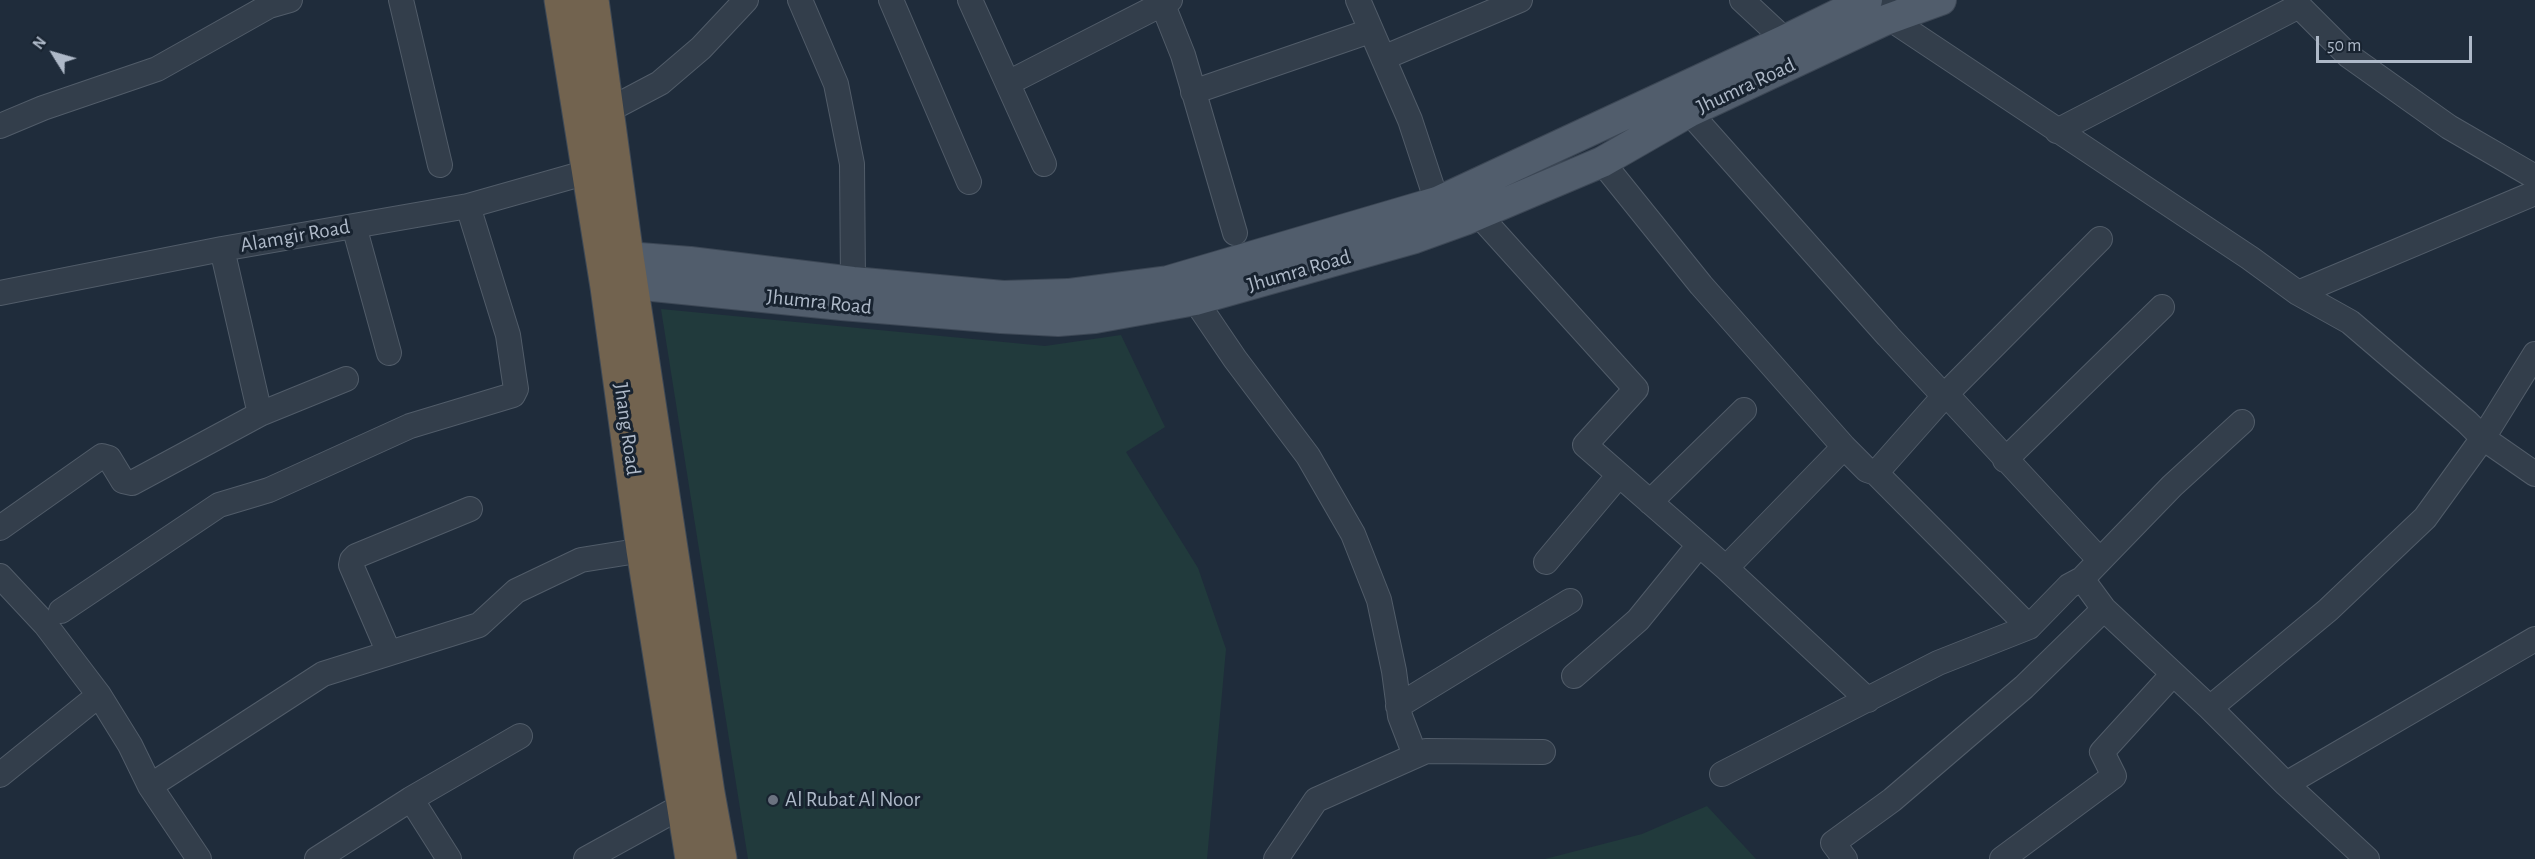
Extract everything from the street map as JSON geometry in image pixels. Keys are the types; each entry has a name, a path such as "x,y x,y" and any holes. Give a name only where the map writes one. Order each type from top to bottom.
{"highway":[{"name":"Jhang Road","path":"561,0 588,172 617,271 720,859"},
{"name":"Jhang Road","path":"592,0 607,111 617,271 643,550 692,859"}],"main road":[{"name":"Jhumra Road","path":"617,271 690,261 853,282 1004,296 1068,294 1168,281 1437,202 1867,0"},
{"name":"Jhumra Road","path":"617,271 842,305 1058,321 1095,318 1196,300 1415,238 1478,214 1602,162 1689,112 1884,21 1887,10 1941,0"}],"street":[{"path":"0,126 43,108 157,69 269,6 290,0"},
{"path":"401,0 440,165"},
{"path":"607,111 660,83 701,48 746,0"},
{"path":"800,0 836,84 852,164 853,282"},
{"path":"891,0 969,182"},
{"path":"970,0 1044,164"},
{"path":"1358,0 1410,120 1437,202"},
{"path":"1383,58 1520,0"},
{"path":"1742,0 1785,40"},
{"path":"1008,82 1164,1 1183,55 1235,233"},
{"path":"2057,131 2298,3 2349,56 2449,127 2535,177"},
{"path":"1887,10 2057,131 2250,258 2298,293 2350,322 2467,422 2482,438 2535,474"},
{"path":"1193,92 1370,31"},
{"path":"1689,112 1887,336 2096,556 2103,556"},
{"path":"1602,162 1701,285 1844,447 1867,470 1876,473 2030,627"},
{"name":"Alamgir Road","path":"0,293 222,249 468,206 588,172"},
{"path":"2298,293 2535,193"},
{"path":"61,610 219,505 269,490 410,426 513,395 516,389 508,335 468,206"},
{"path":"1478,214 1636,389 1585,445 1726,568 1868,700"},
{"path":"354,226 389,353"},
{"path":"1876,473 1945,395 2100,238"},
{"path":"222,249 260,414"},
{"path":"1196,300 1235,359 1308,456 1353,534 1379,600 1400,716 1415,755"},
{"path":"2005,460 2162,307"},
{"path":"2210,708 2328,610 2424,518 2482,438 2535,354"},
{"path":"0,528 102,456 109,458 123,481 132,483 260,414 346,379"},
{"path":"1650,502 1744,410"},
{"path":"1722,774 1938,663 2030,627 2069,586 2082,579 2172,486 2242,422"},
{"path":"1726,568 1844,447"},
{"path":"1546,562 1619,475"},
{"path":"389,653 351,565 352,560 356,556 470,509"},
{"path":"1574,676 1638,620 1699,545"},
{"path":"150,786 323,674 479,625 516,591 581,560 643,550"},
{"path":"0,576 45,624 99,695 130,745 150,786 199,859"},
{"path":"2082,579 2104,609 2367,859"},
{"path":"1398,706 1570,601"},
{"path":"1845,859 1833,843 1892,800 2024,687 2104,609"},
{"path":"2286,784 2535,639"},
{"path":"2002,859 2114,776 2102,752 2173,674"},
{"path":"0,775 99,695"},
{"path":"317,859 411,799 520,736"},
{"path":"1276,859 1316,800 1415,755 1426,751 1543,752"},
{"path":"411,799 449,859"},
{"path":"586,859 684,805"}],"green space":[{"path":"661,309 1045,346 1121,335 1165,427 1126,452 1198,568 1226,649 1207,859 748,859"},
{"path":"1707,806 1756,859 1545,859 1642,834"}],"place":[{"name":"Al Rubat Al Noor","path":"773,800"}]}
